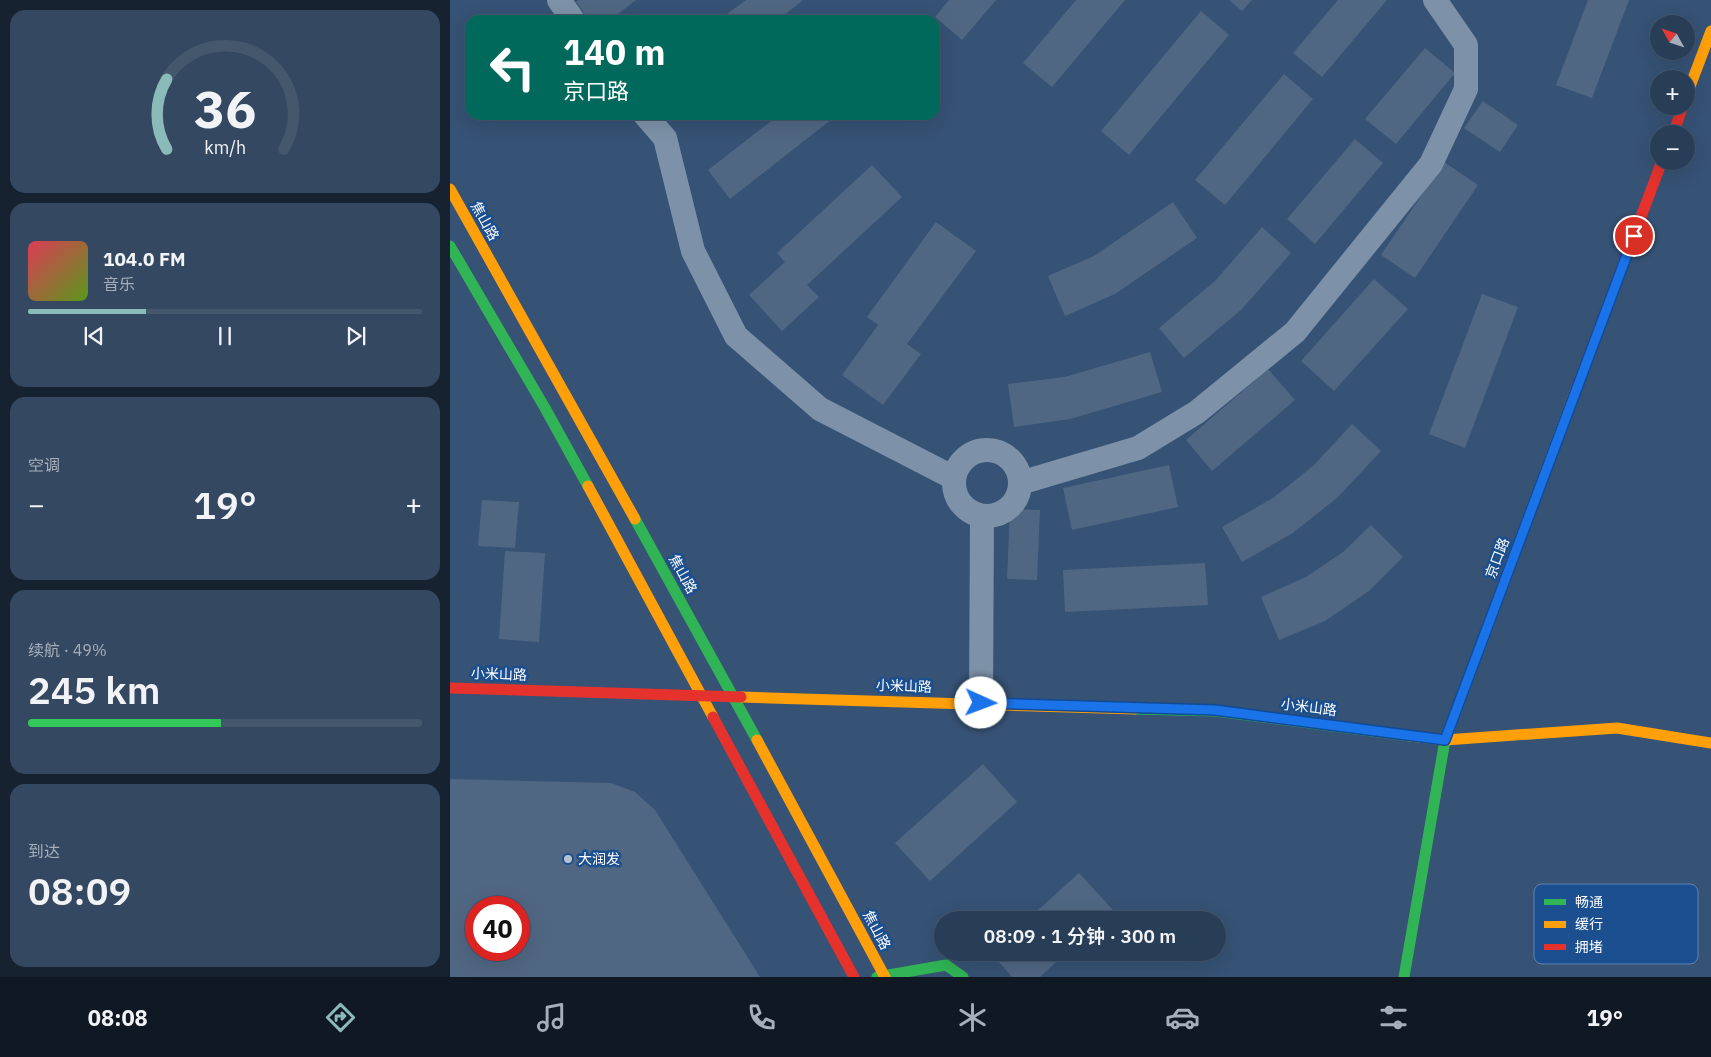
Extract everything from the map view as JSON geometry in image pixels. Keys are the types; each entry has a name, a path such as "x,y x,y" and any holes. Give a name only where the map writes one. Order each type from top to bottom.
{"street":[{"path":"559,0 570,15"},
{"path":"1020,483 1138,448 1197,412 1295,332 1431,164 1466,89 1466,44 1435,0"},
{"path":"1695,73 1711,31"},
{"path":"649,120 665,138 693,251 736,336 820,409 954,478"},
{"name":"京口路","path":"1404,977 1445,740 1659,170"},
{"name":"焦山路","path":"450,189 733,695 882,977"},
{"path":"450,246 545,408 854,977"},
{"path":"984,450 1004,455 1018,472 1020,483 1018,494 1012,504 1004,512 993,516 982,516 972,513 963,507 957,499 954,489 954,478 964,459 973,453 984,450"},
{"path":"981,703 982,516"},
{"name":"小米山路","path":"450,688 1215,710 1445,740 1617,728 1711,742"},
{"path":"882,977 946,965 963,977"}],"building":[{"path":"578,0 636,0 616,15 585,15 576,2"},
{"path":"746,0 802,0 784,15 726,15"},
{"path":"949,0 996,0 962,40 940,21 940,15 937,15"},
{"path":"1076,0 1125,0 1052,87 1023,63"},
{"path":"1229,0 1252,0 1242,11"},
{"path":"1338,0 1387,0 1322,77 1293,53"},
{"path":"1588,0 1629,0 1592,98 1556,85"},
{"path":"1201,11 1229,35 1129,155 1101,131"},
{"path":"1425,48 1455,73 1396,144 1365,119"},
{"path":"1284,74 1313,99 1225,205 1195,180"},
{"path":"1483,101 1518,125 1500,152 1464,128"},
{"path":"773,120 831,120 730,199 708,170"},
{"path":"1355,139 1383,163 1315,244 1287,219"},
{"path":"1444,162 1478,185 1415,278 1381,255"},
{"path":"872,165 902,197 807,285 819,297 782,331 749,295 785,262 777,253"},
{"path":"1173,202 1197,238 1115,294 1065,316 1048,276 1094,256"},
{"path":"936,222 976,251 907,344 921,354 883,405 842,375 878,325 867,317"},
{"path":"1262,227 1291,253 1242,309 1184,358 1159,328 1215,281"},
{"path":"1374,279 1408,309 1334,391 1301,361"},
{"path":"1482,294 1518,307 1465,448 1429,434"},
{"path":"1150,352 1162,392 1070,419 1014,427 1008,384 1065,377"},
{"path":"1268,369 1295,400 1212,471 1186,440"},
{"path":"1352,424 1381,451 1338,497 1293,533 1242,562 1222,527 1273,498 1313,466"},
{"path":"1169,465 1178,507 1072,530 1063,488"},
{"path":"482,500 519,502 515,548 478,546"},
{"path":"1010,509 1040,510 1037,580 1007,579"},
{"path":"1371,525 1403,557 1369,591 1325,621 1279,640 1261,597 1306,577 1343,552"},
{"path":"505,551 545,553 539,642 499,639"},
{"path":"1205,563 1208,605 1065,612 1063,570"},
{"path":"983,764 1017,802 930,881 895,843"},
{"name":"大润发","path":"450,779 611,783 635,792 655,810 760,977 450,977"},
{"path":"1079,873 1113,910 1112,911 1037,911"},
{"path":"998,961 1057,961 1040,977 1012,977"}],"traffic: fast":[{"path":"450,246 545,408 588,486"},
{"path":"635,519 757,740"},
{"path":"1404,977 1445,740 1486,631"},
{"path":"1135,709 1215,711 1410,736"},
{"path":"877,977 946,965 963,977"}],"traffic: slow":[{"path":"1695,73 1711,31"},
{"path":"450,189 635,519"},
{"path":"1486,631 1577,387"},
{"path":"588,486 713,717"},
{"path":"741,697 1135,709"},
{"path":"1410,736 1445,740 1617,728 1711,743"},
{"path":"757,740 885,977"}],"traffic: jam":[{"path":"1676,125 1680,115"},
{"path":"1577,387 1659,170"},
{"path":"450,688 741,697"},
{"path":"713,717 854,977"}],"place":[{"name":"大润发","path":"568,859"}],"route":[{"path":"981,703 1215,710 1445,740 1634,236"}]}
